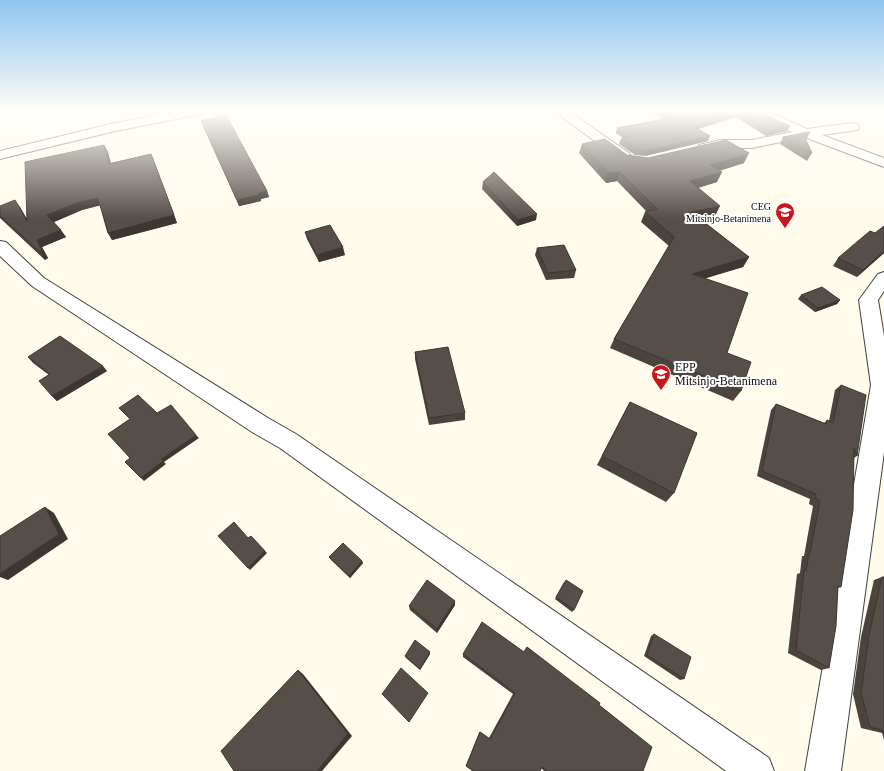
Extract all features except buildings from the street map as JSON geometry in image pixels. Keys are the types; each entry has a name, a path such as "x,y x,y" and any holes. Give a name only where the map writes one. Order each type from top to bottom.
{"street":[{"path":"0,155 33,147"},
{"path":"611,147 630,160 637,161"},
{"path":"690,151 707,147"},
{"path":"842,147 884,163"},
{"path":"0,246 38,282 260,425 288,441 756,771"},
{"path":"823,771 882,385 868,300 884,278"}],"place":[{"name":"CEG Mitsinjo-Betanimena","path":"785,229"},
{"name":"EPP Mitsinjo-Betanimena","path":"661,391"}]}
